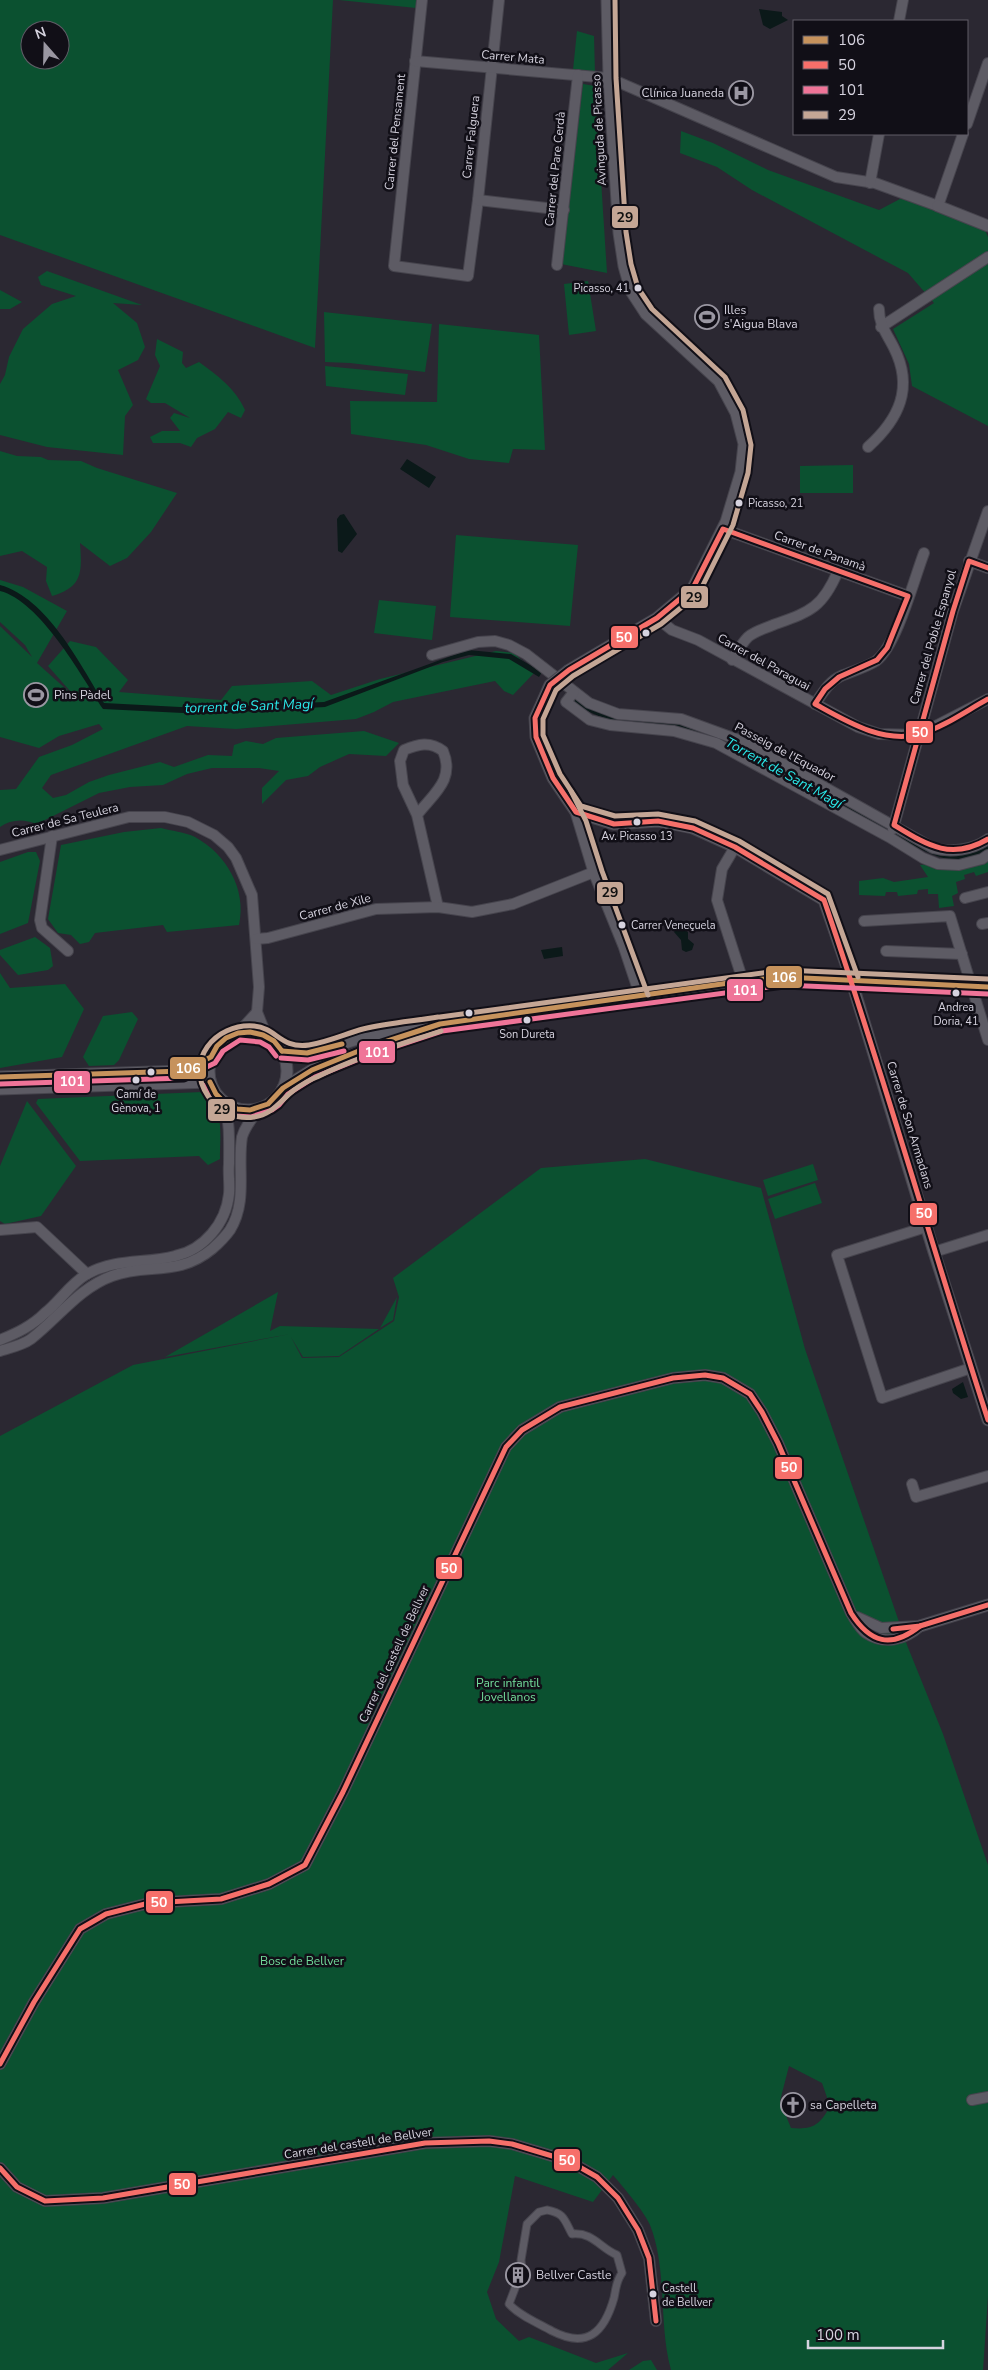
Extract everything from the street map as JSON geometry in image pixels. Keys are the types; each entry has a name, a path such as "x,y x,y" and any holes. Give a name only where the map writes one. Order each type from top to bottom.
{"street":[{"name":"Carrer del Pensament","path":"422,0 394,266 468,276"},
{"name":"Carrer Falguera","path":"468,276 499,0"},
{"name":"Avinguda de Picasso","path":"607,0 609,78 619,233 624,266 631,290 646,314 719,381 736,413 744,444 741,472 723,529 692,588 656,618 569,670 550,685 535,718 536,738 554,778 576,812 594,872 624,946 641,997"},
{"path":"899,20 903,0"},
{"name":"Carrer Mata","path":"415,61 609,78 836,177 870,183 926,200 938,206"},
{"path":"968,121 988,63"},
{"name":"Carrer del Pare Cerdà","path":"557,265 578,75"},
{"path":"870,183 879,135"},
{"path":"963,135 938,206 988,226"},
{"path":"478,200 564,210"},
{"path":"881,327 988,257"},
{"path":"868,447 891,423 902,395 900,361 881,327 878,308"},
{"path":"969,561 988,511"},
{"name":"Carrer de Panamà","path":"723,529 908,596"},
{"path":"815,704 825,689 838,677 876,660 888,648 924,553"},
{"name":"Carrer del Poble Espanyol","path":"892,831 969,561 988,568"},
{"path":"732,660 746,639 756,632 804,614 821,602 832,587 838,571"},
{"name":"Carrer del Paraguai","path":"656,618 672,630 698,640 858,727 879,734 918,735"},
{"path":"432,655 478,642 494,641 509,645 526,654 574,692"},
{"name":"Passeig de l'Equador","path":"779,770 744,742 693,722 681,719 618,714 588,703 574,692 566,702 590,720 610,725 674,731 716,743 779,770 892,831 933,848 944,851 956,850 976,845 988,839"},
{"path":"918,735 988,699"},
{"path":"417,815 447,776 448,767 443,751 427,744 415,745 404,750 400,761 403,785 417,815 438,907"},
{"path":"576,812 614,824 658,821 693,828 735,847 824,900 852,979"},
{"name":"Carrer de Sa Teulera","path":"0,850 130,817 165,817 188,822 214,835 228,847 241,867 252,895 259,987 257,1012 267,1037"},
{"name":"Passeig de l'Equador","path":"892,831 924,858 938,864 959,865 982,859 988,855"},
{"path":"52,836 40,920 42,928 68,951"},
{"path":"735,847 722,869 717,900 743,981"},
{"name":"Carrer de Xile","path":"256,939 268,938 376,909 438,907 472,912 513,904 594,872"},
{"path":"965,898 988,892"},
{"path":"864,921 950,916 988,1040"},
{"path":"886,951 962,954"},
{"path":"282,1051 307,1053 327,1049 366,1036 440,1024 641,997 743,981 784,977 988,987"},
{"name":"Carrer de Son Armadans","path":"852,979 934,1252 988,1420"},
{"path":"238,1033 257,1012"},
{"path":"283,1088 312,1070 366,1048 440,1024"},
{"path":"250,1032 267,1037 274,1041 282,1051 287,1077 283,1088 274,1100 260,1108 250,1110 237,1109 225,1103 216,1094 210,1082 208,1070 211,1057 217,1046 226,1038 238,1033 250,1032"},
{"path":"0,1077 183,1071 201,1064 211,1057"},
{"path":"0,1089 210,1082"},
{"path":"0,1340 24,1330 46,1313 64,1293 87,1274 117,1262 176,1256 196,1247 213,1233 224,1214 229,1194 230,1135 225,1103"},
{"path":"0,1352 30,1340 94,1284 113,1276 130,1272 180,1267 202,1257 222,1241 231,1229 242,1193 242,1136 247,1124 260,1108"},
{"path":"926,1226 837,1255 882,1398 971,1368"},
{"path":"0,1230 36,1227 87,1274 103,1275 123,1269 130,1272"},
{"path":"934,1252 988,1235"},
{"path":"60,1312 60,1306 82,1286 87,1274"},
{"name":"Carrer del castell de Bellver","path":"0,2064 34,2002 80,1929 106,1914 149,1903 221,1899 270,1884 305,1865 343,1792 506,1447 522,1430 560,1407 674,1378 705,1375 722,1378 750,1394 778,1443 851,1613 867,1624 881,1628 920,1626"},
{"path":"912,1484 916,1497 988,1476"},
{"path":"920,1626 988,1605"},
{"path":"972,2100 988,2097"},
{"name":"Carrer del castell de Bellver","path":"0,2168 17,2187 46,2201 103,2198 425,2143 489,2141 512,2144 569,2161 597,2177 618,2198 638,2230 649,2258 656,2321"},
{"path":"547,2210 558,2212 569,2221 572,2234 580,2233 592,2237 608,2252 617,2256 622,2273 617,2280 614,2299 602,2323 594,2336 583,2339 559,2334 516,2312 509,2304 522,2270 521,2260 527,2224 538,2212 547,2210"}],"green space":[{"path":"0,0 333,0 315,348 0,235"},
{"path":"339,0 418,0 416,8"},
{"path":"577,31 594,36 595,74 573,70"},
{"path":"583,84 595,86 607,273 561,264"},
{"path":"681,131 713,143 768,170 879,210 900,199 915,200 985,230 988,237 988,426 912,386 909,364 893,329 934,303 908,273 752,190 717,167 680,153"},
{"path":"47,271 142,305 113,303 137,323 145,347 138,360 118,370 133,405 125,416 123,455 47,447 0,435 0,384 5,375 9,357 23,329 52,304 76,296 41,285 38,277"},
{"path":"588,281 596,331 569,335 564,284"},
{"path":"0,290 22,302 10,309 0,309"},
{"path":"324,312 432,324 425,372 325,362"},
{"path":"439,324 539,335 545,450 513,449 509,463 469,459 426,445 351,434 350,401 437,402"},
{"path":"157,339 183,352 182,363 186,368 199,362 225,383 237,395 245,410 241,418 228,412 215,429 197,438 191,447 180,443 153,443 150,437 162,431 180,431 170,418 174,413 190,418 165,403 151,403 146,399 160,366 155,355"},
{"path":"325,366 408,374 405,395 326,386"},
{"path":"0,451 17,456 41,457 48,460 81,461 97,468 177,493 151,532 127,558 110,566 80,543 80,570 75,583 70,588 52,596 46,581 47,567 22,551 0,556"},
{"path":"853,465 853,493 800,493 800,466"},
{"path":"456,535 578,545 570,626 450,617"},
{"path":"0,580 23,587 67,611 37,663 77,699 48,666 70,641 96,647 128,680 119,692 221,700 232,686 312,681 331,695 380,679 496,651 514,653 534,673 513,695 504,691 495,681 393,702 356,719 236,729 187,726 51,775 42,788 53,798 66,795 89,782 109,775 160,762 174,767 208,755 232,756 234,745 246,741 263,744 276,738 364,731 399,743 386,756 349,754 320,767 308,776 286,780 262,804 262,788 279,771 259,768 212,768 187,774 163,785 130,787 99,793 37,824 18,821 9,822 0,827 0,790 16,789 39,757 72,745 103,729 99,724 59,736 39,748 0,737 0,626 32,657 25,645 0,622"},
{"path":"379,600 436,606 432,640 374,633"},
{"path":"161,828 195,837 206,844 225,863 232,874 240,898 241,912 239,925 167,932 163,925 95,933 89,942 80,944 71,935 58,933 48,919 61,845 124,832"},
{"path":"28,852 36,852 40,861 28,923 0,934 0,862"},
{"path":"988,857 988,872 976,876 974,872 964,875 965,879 956,882 958,893 952,896 954,906 939,908 938,894 928,894 928,889 918,890 917,894 898,896 897,892 886,892 885,896 859,895 859,881 883,878 894,882 928,877 920,865"},
{"path":"35,937 50,948 53,966 48,970 18,975 0,955 0,950"},
{"path":"0,973 10,988 65,984 84,1009 62,1057 0,1068"},
{"path":"132,1012 138,1019 119,1060 114,1065 89,1066 83,1057 103,1016"},
{"path":"202,1092 215,1105 220,1122 220,1159 208,1165 199,1156 80,1161 36,1103 38,1099"},
{"path":"27,1101 76,1166 41,1216 5,1224 0,1221 0,1166"},
{"name":"Bosc de Bellver","path":"645,1159 761,1188 805,1349 907,1645 943,1734 988,1865 988,2296 983,2370 671,2370 667,2352 656,2243 650,2225 643,2213 613,2175 593,2202 515,2176 499,2262 487,2292 496,2319 519,2341 529,2337 596,2363 628,2353 608,2370 0,2370 0,1436 133,1365 290,1334 165,1357 278,1292 270,1331 280,1326 379,1329 339,1356 303,1357 291,1337 302,1358 339,1357 394,1321 399,1297 393,1278 541,1168","holes":["789,2066 822,2083 830,2106 823,2118 810,2127 791,2128 780,2101"]},
{"path":"813,1164 818,1180 768,1196 763,1180"},
{"path":"815,1183 822,1203 775,1219 768,1199"},
{"path":"397,1297 393,1320 380,1328"},
{"path":"651,2360 657,2370 629,2370 643,2361"}],"water":[{"path":"759,9 782,12 782,16 788,20 770,29 763,25"},
{"path":"407,459 436,477 429,488 400,469"},
{"path":"344,514 357,534 342,553 338,551 337,519 340,515"},
{"name":"torrent de Sant Magí","path":"0,585 17,592 33,603 47,618 61,634 104,703 199,708 324,702 468,650 511,654 542,672 539,677 509,659 469,655 443,662 325,707 203,714 103,709 71,659 44,624 30,609 15,598 0,591"},
{"path":"576,697 643,718 643,725 598,716 573,702"},
{"path":"649,718 710,730 776,762 773,769 714,739 685,730 650,725"},
{"path":"785,768 882,821 879,827 782,774"},
{"path":"906,835 946,854 956,855 965,853 976,850 988,843 988,850 966,859 945,858 924,851 903,840"},
{"path":"678,927 688,932 688,939 694,944 692,950 686,952 682,950 681,940 674,932"},
{"path":"562,947 563,956 544,959 541,950"},
{"path":"963,1382 968,1397 961,1399 953,1393 952,1389"}],"waterway":[{"name":"Torrent de Sant Magí","path":"640,721 652,723"},
{"name":"Torrent de Sant Magí","path":"770,766 785,774"},
{"name":"Torrent de Sant Magí","path":"878,824 906,840"}],"transit line":[{"name":"29","path":"615,0 616,78 626,232 631,264 638,288 652,309 725,377 743,410 751,445 748,473 733,525 699,593 661,624 573,676 556,690 543,719 543,735 560,774 581,806 615,816 658,814 695,821 739,841 828,894 858,977"},
{"name":"50","path":"988,699 938,727 920,734 906,736 892,736 865,729 815,704 825,689 839,677 877,660 887,648 908,596 723,529 693,588 657,618 569,670 550,685 535,718 536,737 553,778 576,812 614,824 658,821 693,828 735,847 824,900 867,1029 988,1420"},
{"name":"50","path":"988,568 969,561 953,611 894,825 928,844 951,850 975,846 988,839"},
{"name":"29","path":"571,791 586,821 602,871 648,995"},
{"name":"29","path":"440,1017 784,970 988,979"},
{"name":"106","path":"210,1082 216,1094 225,1103 237,1109 250,1110 268,1104 283,1088 312,1070 366,1048 440,1024 743,981 784,977 988,987"},
{"name":"101","path":"203,1085 210,1099 221,1109 235,1116 251,1117 272,1110 288,1094 315,1077 369,1055 442,1031 784,985 988,994"},
{"name":"29","path":"438,1017 372,1027 309,1045 291,1044 262,1028 254,1026 240,1027 227,1031 207,1047 202,1058 200,1070 201,1083 208,1096 222,1110 234,1116 247,1118 260,1116 271,1110 302,1084 363,1057 441,1031"},
{"name":"106","path":"0,1077 183,1071 211,1057 217,1046 226,1038 238,1033 250,1032 263,1035 274,1041 282,1051"},
{"name":"101","path":"0,1084 184,1078 215,1063 223,1051 240,1040 260,1042 269,1047 276,1056"},
{"name":"106","path":"282,1051 307,1053 342,1044"},
{"name":"101","path":"281,1058 308,1060 344,1051"},
{"name":"50","path":"0,2064 34,2002 80,1929 106,1914 149,1903 221,1899 269,1884 305,1865 343,1792 506,1447 522,1430 560,1407 673,1378 705,1375 723,1378 750,1394 778,1443 851,1613 858,1623 874,1636 890,1640 900,1638 920,1626"},
{"name":"50","path":"893,1629 920,1626 988,1605"},
{"name":"50","path":"0,2168 17,2187 45,2201 103,2198 425,2143 489,2141 512,2144 569,2161 597,2177 618,2198 638,2230 649,2258 656,2321"}],"place":[{"name":"Clínica Juaneda","path":"741,93"},
{"name":"Picasso, 41","path":"638,288"},
{"name":"Illes s'Aigua Blava","path":"707,317"},
{"name":"Picasso, 21","path":"739,503"},
{"name":"Pins Pàdel","path":"36,695"},
{"name":"Av. Picasso 13","path":"637,822"},
{"name":"Carrer Veneçuela","path":"622,925"},
{"name":"Andrea Doria, 41","path":"956,993"},
{"name":"Son Dureta","path":"527,1020"},
{"name":"Camí de Gènova, 1","path":"136,1080"},
{"name":"sa Capelleta","path":"793,2105"},
{"name":"Bellver Castle","path":"518,2275"},
{"name":"Castell de Bellver","path":"653,2294"}],"park label":[{"name":"Parc infantil Jovellanos","path":"508,1690"}]}
